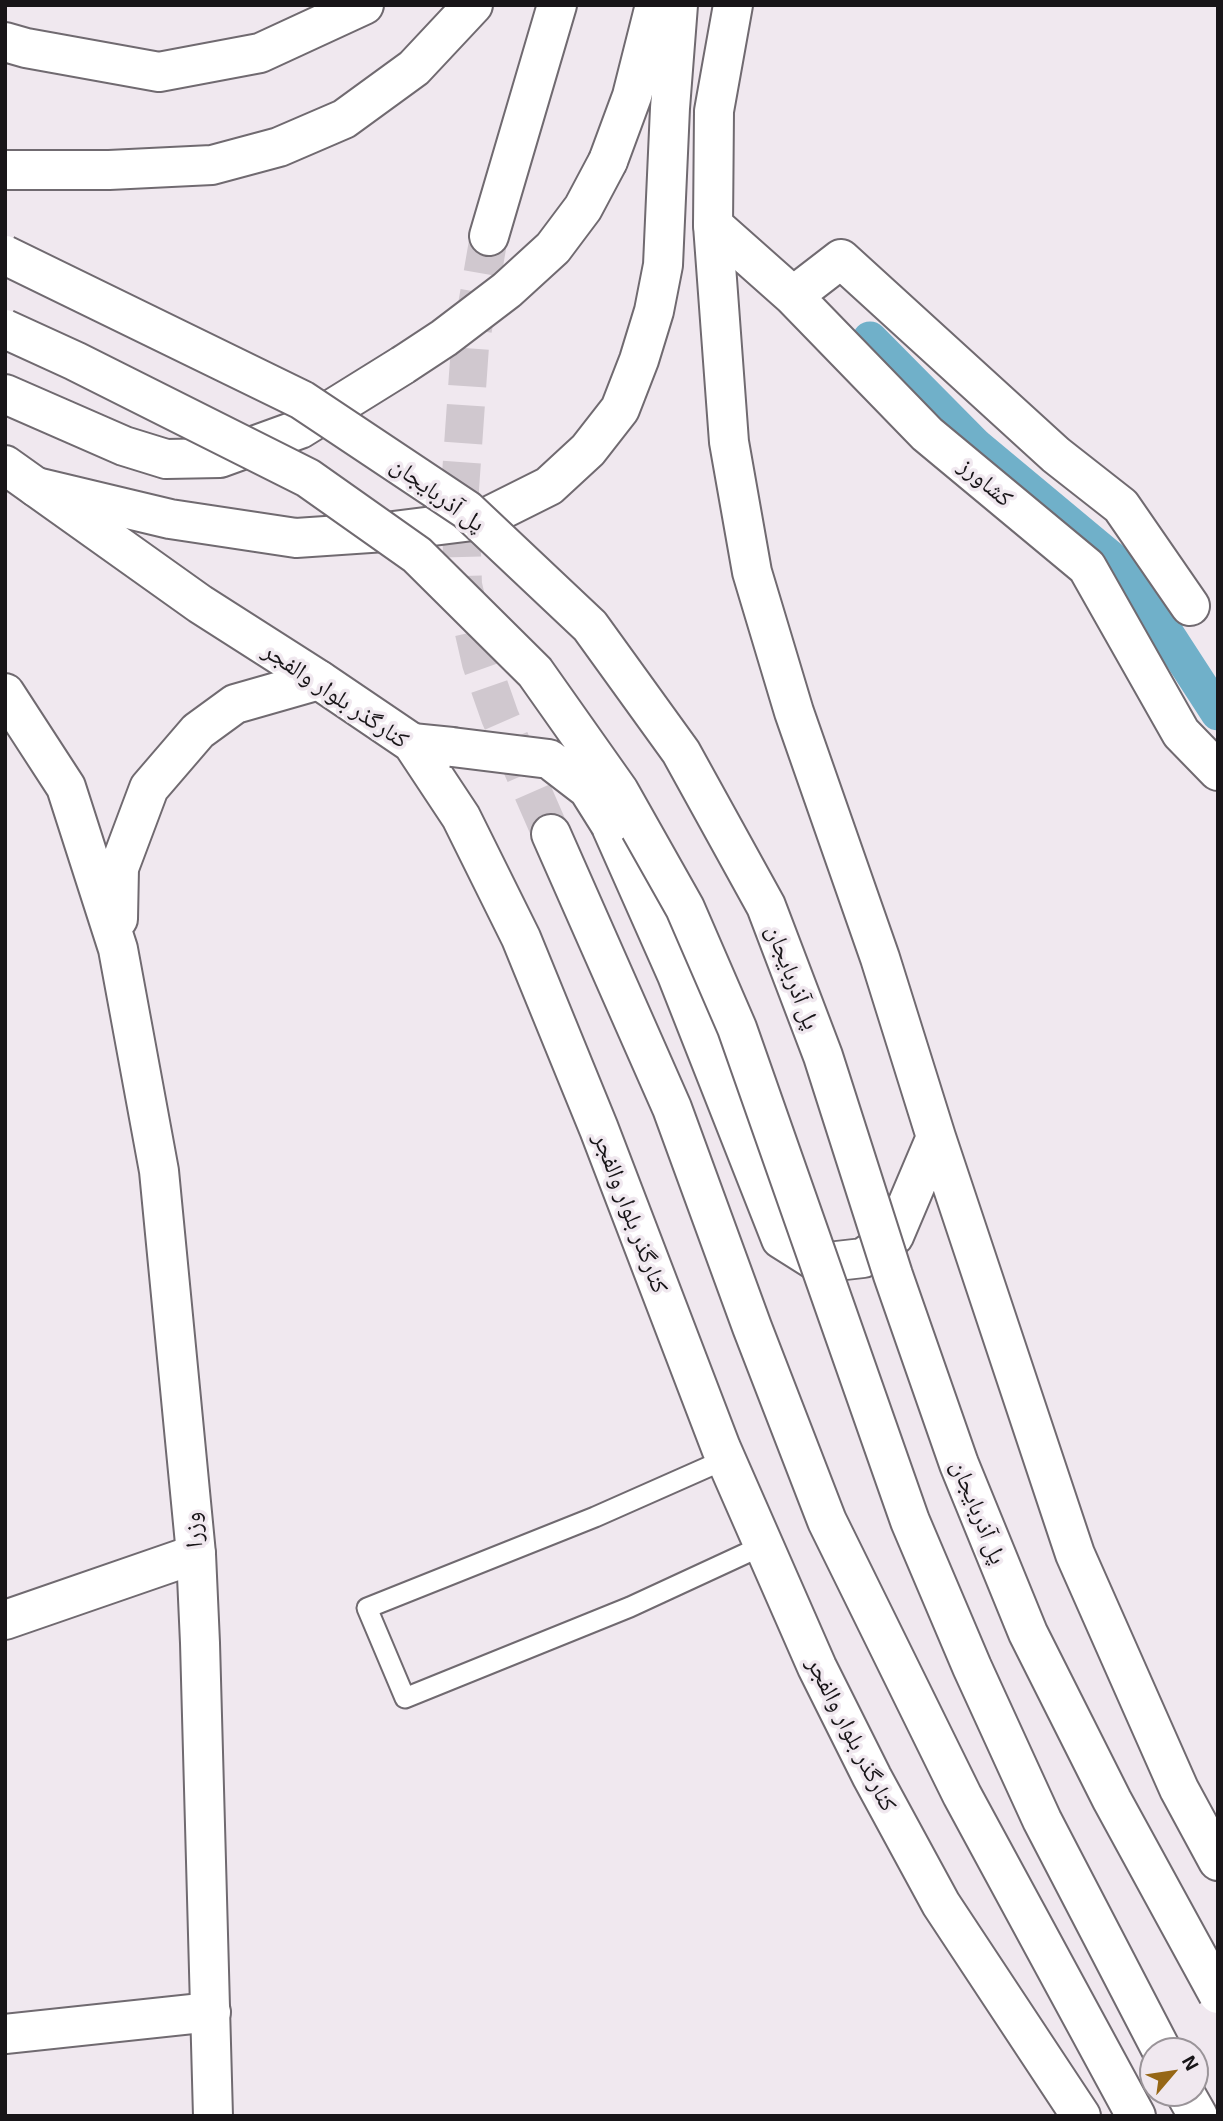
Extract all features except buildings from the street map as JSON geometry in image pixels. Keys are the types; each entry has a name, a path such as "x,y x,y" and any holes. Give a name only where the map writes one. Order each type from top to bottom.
{"main road":[{"path":"5,42 159,72 260,53 364,5"},
{"path":"5,170 109,170 212,165 279,147 344,119 414,68 473,5"},
{"path":"489,236 557,5"},
{"path":"5,394 124,446 166,459 220,458 300,429 444,338 507,290 553,248 583,208 608,161 632,96 655,5"},
{"path":"36,487 170,519 296,538 385,532 481,520 549,485 588,450 620,409 654,311 663,265 678,5"},
{"path":"733,5 714,111 713,225 729,442 752,572 794,712 880,958 936,1137 1075,1554 1178,1788 1218,1861"},
{"name":"کشاورز","path":"713,225 793,296 927,434 1087,567 1181,733 1218,771"},
{"name":"پل آذربایجان","path":"5,255 302,400 467,510 590,626 681,752 766,906 823,1056 892,1275 959,1464 1028,1633 1112,1800 1218,1994"},
{"path":"793,296 841,259 1056,455 1121,506 1190,606"},
{"path":"5,329 75,361 308,478 417,555 535,672 619,791 685,908 737,1028 910,1521 972,1667 1042,1819 1155,2037"},
{"name":"کنارگذر بلوار والفجر","path":"5,465 200,604 412,743 461,817 521,938 600,1129 697,1389 817,1667 872,1777 941,1903 1080,2116"},
{"path":"118,949 119,868 149,788 198,731 235,704 319,680"},
{"path":"5,693 65,787 118,949"},
{"path":"412,743 549,759 589,789 610,824 677,975 781,1240 819,1263 863,1258 894,1236 936,1137"},
{"path":"551,834 672,1108 827,1521 962,1795 1136,2116"},
{"name":"وزرا","path":"118,949 159,1171 196,1554 214,2116"},
{"path":"5,1620 196,1554"},
{"path":"5,2034 211,2012"}],"lane":[{"path":"726,1459 595,1517 367,1608 405,1698 630,1607 764,1545"}],"waterway":[{"path":"870,339 976,446 1126,571 1218,713"}],"tunnel":[{"path":"489,236 470,346 460,489 463,585 481,663 500,717 551,834"}]}
